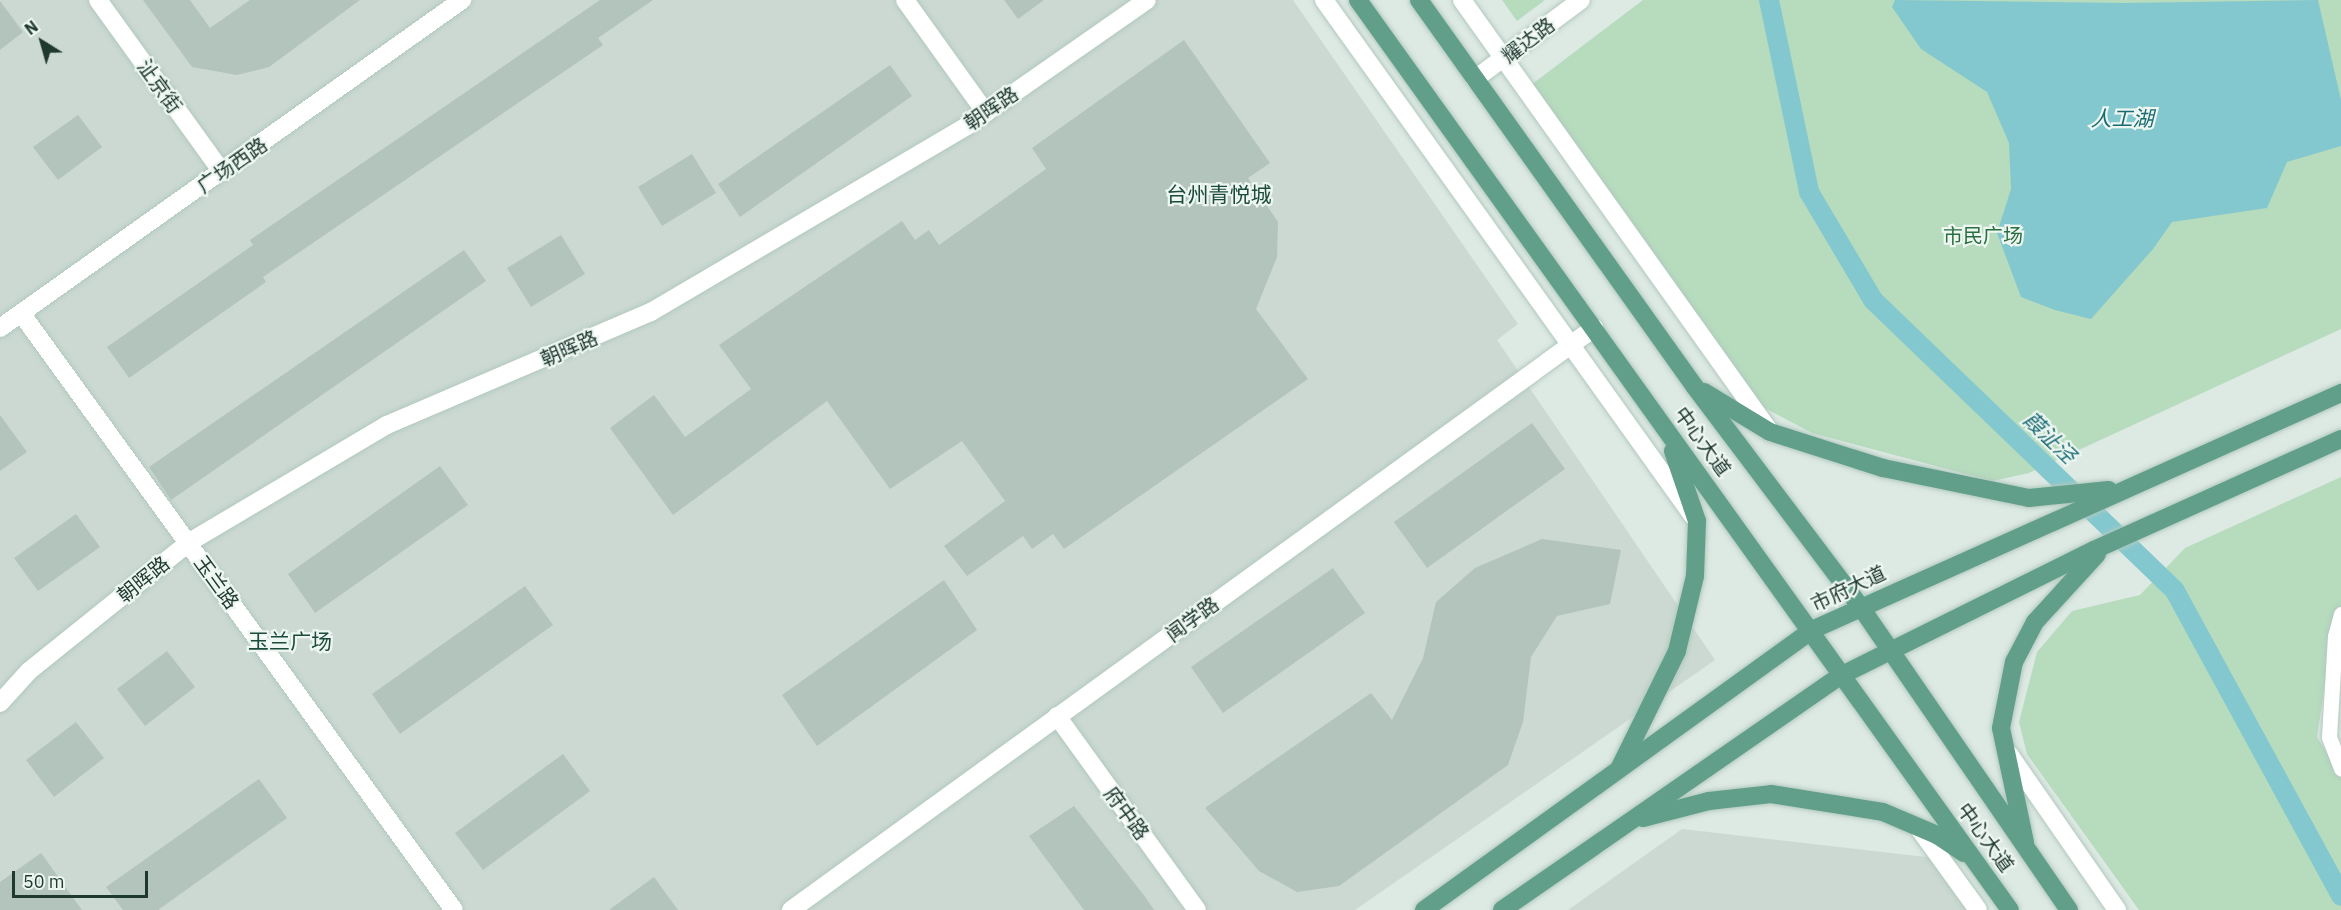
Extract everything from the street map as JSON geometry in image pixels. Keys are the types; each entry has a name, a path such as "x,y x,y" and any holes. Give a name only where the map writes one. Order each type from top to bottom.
{"main road":[{"name":"中心大道","path":"1358,0 1812,630 2010,910"},
{"name":"中心大道","path":"1419,0 1695,387 1860,606 2069,910"},
{"path":"1695,387 1770,432 1882,468 2029,498 2125,489"},
{"name":"市府大道","path":"1424,910 1812,630 1860,606 2341,393"},
{"path":"1619,769 1677,651 1695,576 1697,521 1682,471 1659,419"},
{"path":"1502,910 1842,675 1893,653 2107,544 2341,440"},
{"path":"2028,853 2001,728 2014,662 2035,622 2107,544"},
{"path":"1632,820 1709,801 1772,794 1883,812 1918,827 1976,862"}],"street":[{"name":"沚京街","path":"98,0 222,172"},
{"name":"广场西路","path":"0,328 462,0"},
{"path":"905,0 986,112"},
{"name":"朝晖路","path":"0,703 29,671 188,543 387,425 651,312 986,112 1147,0"},
{"path":"1324,0 1697,521"},
{"path":"1462,0 1770,432"},
{"name":"耀达路","path":"1475,79 1581,0"},
{"name":"玉兰路","path":"21,313 454,910"},
{"name":"闻学路","path":"791,910 1594,328"},
{"path":"2341,614 2335,636 2329,737 2341,769"},
{"name":"府中路","path":"1057,716 1197,910"},
{"path":"2005,748 2020,776 2117,910"},
{"path":"1918,827 1978,910"}],"shaded area":[{"path":"0,0 1293,0 1518,324 1497,340 1715,660 1355,910 0,910"},
{"path":"1682,829 1934,858 1970,910 1568,910"}],"green space":[{"path":"1502,0 1545,0 1517,21"},
{"name":"市民广场","path":"1643,0 2341,0 2341,329 2029,473 1992,481 1812,433 1759,405 1531,85"},
{"path":"2341,477 2341,628 2333,629 2317,737 2341,777 2341,910 2139,910 2027,754 2019,722 2037,652 2072,611 2140,595 2185,548"}],"water":[{"name":"人工湖","path":"1895,0 2123,3 2318,0 2341,100 2341,146 2287,162 2267,208 2172,222 2153,249 2091,319 2055,310 2021,297 1997,233 2011,189 2009,143 1987,92 1921,49 1892,7"}],"building":[{"path":"143,0 190,0 210,28 250,0 360,0 269,67 237,75 192,67"},
{"path":"600,0 653,0 598,38 603,45 263,277 266,282 129,378 107,347 253,245 250,240"},
{"path":"1004,0 1044,0 1018,19"},
{"path":"0,1 23,32 0,50"},
{"path":"1184,40 1270,163 1248,178 1278,222 1277,257 1256,309 1308,379 1064,549 1053,534 1032,549 1023,536 967,576 944,546 1005,501 962,441 890,489 827,401 673,515 610,428 654,395 685,437 751,389 719,345 902,221 915,240 929,230 939,245 1046,169 1032,148"},
{"path":"890,65 912,96 740,217 718,184"},
{"path":"78,115 102,147 58,180 33,147"},
{"path":"692,154 716,193 662,226 638,187"},
{"path":"561,235 585,274 531,307 507,268"},
{"path":"464,250 486,281 171,500 149,467"},
{"path":"0,415 27,452 0,471"},
{"path":"1532,423 1565,469 1427,568 1394,522"},
{"path":"440,466 468,505 315,613 288,574"},
{"path":"76,514 100,547 38,591 14,558"},
{"path":"1542,539 1621,550 1610,604 1557,616 1531,657 1523,722 1508,765 1339,886 1297,892 1259,871 1205,808 1371,693 1392,720 1423,658 1436,602 1475,568"},
{"path":"1333,568 1365,613 1223,713 1191,667"},
{"path":"944,580 977,630 817,746 782,695"},
{"path":"525,586 553,625 400,734 372,694"},
{"path":"167,651 195,687 145,726 117,689"},
{"path":"76,722 104,758 54,797 26,760"},
{"path":"563,754 590,791 483,870 455,833"},
{"path":"259,779 287,818 158,910 123,910 106,887"},
{"path":"1074,806 1154,910 1084,910 1029,836"},
{"path":"41,853 82,910 0,910 0,882"},
{"path":"654,877 678,910 609,910"}],"waterway":[{"name":"葭沚泾","path":"1769,0 1809,192 1873,300 2175,591 2341,896"}],"district":[{"name":"台州青悦城","path":"1219,194"},
{"name":"玉兰广场","path":"290,641"}]}
